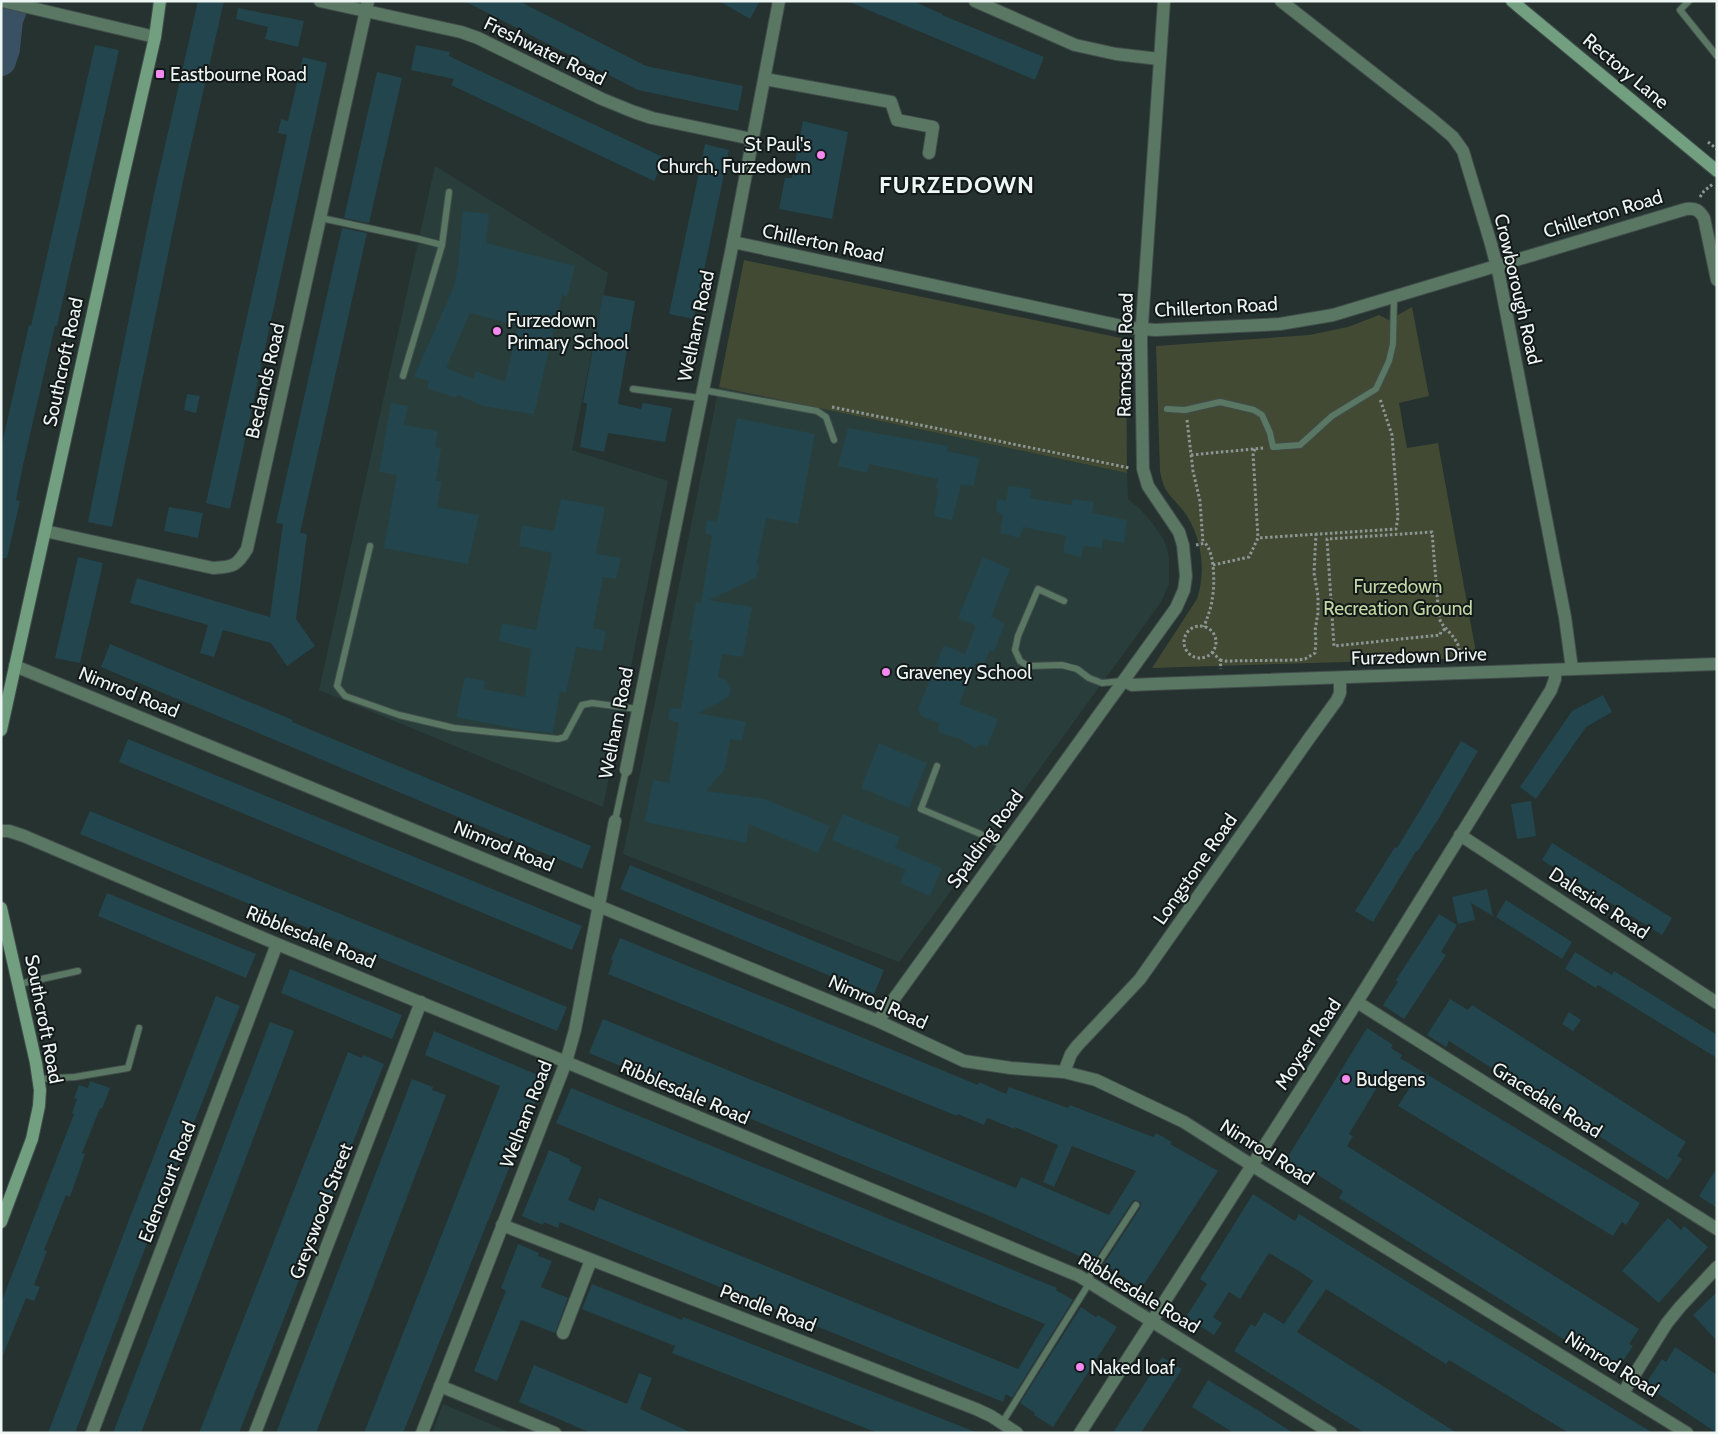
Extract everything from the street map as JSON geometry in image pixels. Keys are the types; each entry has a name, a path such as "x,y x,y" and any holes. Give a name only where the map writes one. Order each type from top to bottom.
{"street":[{"path":"2,1 155,37"},
{"name":"Southcroft Road","path":"1,730 155,37 160,1"},
{"name":"Freshwater Road","path":"320,1 367,6 460,32 478,38 602,99 634,112 652,118 752,138"},
{"name":"Welham Road","path":"626,770 779,1"},
{"path":"975,1 1075,45 1116,54 1159,59"},
{"name":"Ramsdale Road","path":"1124,681 1176,608 1184,590 1186,576 1184,548 1179,532 1148,486 1143,469 1142,329 1164,1"},
{"name":"Crowborough Road","path":"1281,1 1433,120 1458,143 1463,151 1497,266 1564,617 1572,669"},
{"name":"Rectory Lane","path":"1512,1 1717,170"},
{"name":"Beclands Road","path":"45,530 214,568 228,568 240,561 247,549 367,6"},
{"path":"765,79 891,102 897,120 933,126 929,153"},
{"name":"Chillerton Road","path":"732,242 1015,304 1142,329 1156,330 1280,324 1333,315 1694,208 1700,211 1704,218 1717,280"},
{"name":"Furzedown Drive","path":"1124,681 1132,684 1153,684 1717,664"},
{"name":"Nimrod Road","path":"15,666 878,1021 964,1061 1011,1068 1064,1072 1096,1080 1184,1122 1687,1433"},
{"name":"Moyser Road","path":"1080,1433 1358,1002 1551,690 1555,679 1555,670"},
{"name":"Longstone Road","path":"1064,1072 1071,1054 1140,979 1337,700 1340,694 1340,678"},
{"name":"Spalding Road","path":"878,1021 1124,681"},
{"name":"Welham Road","path":"422,1433 566,1062 575,1030 616,821"},
{"name":"Ribblesdale Road","path":"1,831 9,831 24,836 277,944 1065,1270 1088,1281 1152,1323 1331,1433"},
{"name":"Daleside Road","path":"1460,835 1717,1003"},
{"name":"Southcroft Road","path":"1,908 39,1080 39,1106 36,1123 1,1222"},
{"name":"Edencourt Road","path":"92,1433 277,944"},
{"name":"Greyswood Street","path":"255,1433 421,1002"},
{"name":"Gracedale Road","path":"1358,1002 1717,1229"},
{"name":"Pendle Road","path":"502,1225 976,1410 1017,1433"},
{"path":"563,1333 591,1260"},
{"path":"1623,1393 1667,1323 1717,1267"},
{"path":"440,1386 555,1433"}],"lane":[{"path":"1689,1 1680,10 1717,56"},
{"path":"404,376 442,245 450,192"},
{"path":"320,218 442,245"},
{"path":"1167,409 1185,410 1220,402 1254,410 1262,416 1270,434 1273,447 1300,445 1332,416 1376,389 1389,361 1393,344 1394,297"},
{"path":"634,389 701,394 817,411 826,416 834,440"},
{"path":"370,546 337,686 346,696 399,715 454,728 558,739 565,736 582,705 592,703 637,709"},
{"path":"1064,600 1038,589 1018,636 1015,650 1020,661 1028,666 1062,665 1077,670 1089,678 1102,683 1124,681"},
{"path":"937,766 921,809 990,838 1003,846"},
{"name":"Welham Road","path":"616,821 626,770"},
{"path":"19,984 78,971"},
{"path":"39,1080 75,1077 128,1068 139,1028"},
{"path":"1002,1423 1136,1204"}],"path":[{"path":"1702,194 1711,185"},
{"path":"1258,538 1396,529 1398,517 1392,435 1376,389"},
{"path":"825,405 1129,468 1143,469"},
{"path":"1185,410 1189,426 1193,471 1200,501 1203,543"},
{"path":"1191,455 1273,447"},
{"path":"1213,565 1249,557 1258,538 1253,453 1255,449"},
{"path":"1445,628 1440,635 1334,646 1327,539 1432,532 1440,618 1445,628 1457,642 1460,674"},
{"path":"1220,660 1297,660 1305,659 1315,653 1315,631 1318,613 1318,596 1314,573 1316,534"},
{"path":"1184,548 1205,543 1211,551 1213,599 1204,627"},
{"path":"1197,626 1204,627 1212,631 1215,636 1216,646 1205,657 1195,657 1187,651 1184,641 1185,636 1192,628 1197,626"}],"shaded area":[{"path":"435,166 608,273 572,450 668,481 603,807 319,690"},
{"name":"Graveney School","path":"719,387 1127,473 1128,499 1153,524 1164,540 1167,549 1169,584 1161,602 899,962 623,854"},
{"path":"443,1404 511,1433 432,1433"}],"green space":[{"path":"744,260 1126,339 1127,473 719,387"},
{"name":"Furzedown Recreation Ground","path":"1412,307 1429,396 1399,403 1407,448 1438,443 1477,658 1152,668 1197,599 1202,567 1199,546 1192,525 1166,490 1160,473 1156,346 1309,335 1348,327 1379,315 1389,320"}],"building":[{"path":"198,1 224,1 186,167 112,527 88,522 154,194"},
{"path":"464,1 519,1 646,66 743,86 738,111 638,90"},
{"path":"719,1 760,1 750,19"},
{"path":"847,1 913,1 1044,57 1035,80"},
{"path":"238,8 304,21 298,47 265,39 268,27 236,19"},
{"path":"95,45 119,50 57,326 55,326 23,465 16,500 20,501 7,558 1,558 1,448 29,325 31,326"},
{"path":"416,45 450,52 449,56 665,158 654,181 451,85 454,79 411,70"},
{"path":"303,57 327,63 230,509 206,503 287,135 278,133 281,119 288,121"},
{"path":"377,72 402,78 369,223 344,218"},
{"name":"St Paul's Church, Furzedown","path":"803,121 848,132 832,219 779,209 785,178 792,178"},
{"path":"705,144 729,150 694,319 669,314"},
{"path":"463,211 489,214 486,243 575,266 567,297 562,295 534,414 483,406 458,395 456,398 427,388 429,381 414,377 454,286 458,266","holes":["470,313 518,326 505,382 476,371 473,379 446,368"]},
{"path":"342,228 367,233 300,533 307,534 296,619 315,646 287,666 271,643 223,630 214,657 200,653 208,625 130,603 137,578 270,617 283,524 276,523"},
{"path":"603,295 635,301 618,404 641,409 643,403 672,408 665,442 608,433 604,452 580,447 587,404 583,402"},
{"path":"187,394 200,396 196,413 184,410"},
{"path":"391,403 408,406 404,425 438,431 435,447 441,448 436,481 442,481 437,507 479,515 468,564 384,548 397,475 379,472"},
{"path":"737,418 815,434 798,524 766,518 756,578 709,600 752,607 743,657 722,654 718,677 726,680 731,688 729,697 698,713 746,722 742,741 730,739 725,769 706,791 765,799 830,826 818,853 749,824 746,843 645,822 653,780 669,783 679,723 668,719 670,708 681,709 693,640 689,640 696,602 701,603 712,536 705,533 707,520 717,522"},
{"path":"848,428 948,446 947,451 979,458 974,486 961,484 952,520 934,516 938,479 869,464 867,473 838,466"},
{"path":"1009,486 1031,489 1030,498 1071,505 1073,499 1094,502 1092,513 1127,520 1124,543 1103,539 1102,548 1084,546 1081,557 1063,553 1066,536 1023,527 1020,538 1000,533 1003,514 996,512 997,499 1006,501"},
{"path":"561,499 605,507 596,554 621,558 616,579 603,577 593,628 606,631 602,651 576,647 566,693 560,692 553,733 523,730 456,717 465,677 485,681 483,689 525,697 531,649 499,641 502,623 536,630 552,553 519,546 522,525 554,531"},
{"path":"169,507 203,513 198,538 164,531"},
{"path":"78,557 103,563 80,663 55,658"},
{"path":"983,557 1010,569 991,617 1005,623 994,652 990,650 984,664 976,662 959,704 998,719 987,747 982,744 975,748 962,740 938,732 939,723 921,716 918,709 944,645 965,654 976,626 958,618"},
{"path":"110,644 591,846 582,869 101,667"},
{"path":"1603,695 1612,712 1586,727 1536,799 1520,787 1572,711"},
{"path":"128,739 582,926 572,950 119,762"},
{"path":"1461,741 1478,751 1439,818 1416,851 1373,922 1355,911 1395,847 1397,848"},
{"path":"879,743 927,763 909,808 861,788"},
{"path":"1531,801 1536,836 1517,839 1511,804"},
{"path":"90,811 567,1007 557,1031 80,834"},
{"path":"843,814 900,837 895,848 942,868 930,896 900,883 906,870 832,840"},
{"path":"1552,843 1672,918 1662,935 1542,860"},
{"path":"630,865 884,970 874,994 620,889"},
{"path":"1487,889 1493,916 1471,903 1475,920 1458,924 1452,897"},
{"path":"107,893 256,954 246,978 98,916"},
{"path":"1506,900 1572,942 1562,959 1496,917"},
{"path":"1439,914 1457,925 1441,952 1446,955 1404,1019 1383,1005 1398,982 1396,980"},
{"path":"620,938 978,1085 979,1082 1006,1094 1009,1087 1068,1108 1070,1105 1153,1137 1156,1133 1172,1142 1170,1144 1218,1171 1141,1289 1104,1264 1140,1208 1141,1203 1138,1201 1134,1200 1132,1202 1093,1262 987,1215 589,1053 603,1019 1016,1188 1021,1177 1109,1215 1136,1171 1072,1146 1054,1187 1043,1182 1058,1145 1015,1127 1015,1129 987,1118 984,1125 958,1114 957,1116 608,974 613,961 611,959"},
{"path":"1575,952 1612,975 1614,971 1717,1035 1717,1058 1598,985 1596,988 1565,969"},
{"path":"290,969 402,1015 392,1039 281,993"},
{"path":"216,996 240,1006 158,1214 75,1433 48,1433 127,1225"},
{"path":"1450,999 1468,1010 1472,1005 1686,1142 1677,1156 1682,1159 1668,1180 1449,1041 1446,1047 1427,1035"},
{"path":"1569,1012 1581,1020 1573,1031 1562,1024"},
{"path":"270,1022 294,1031 141,1433 113,1433"},
{"path":"1367,1028 1393,1045 1391,1048 1402,1055 1400,1058 1640,1203 1626,1225 1622,1222 1613,1236 1398,1106 1409,1089 1385,1074 1349,1134 1353,1136 1347,1146 1639,1329 1629,1344 1633,1346 1616,1372 1339,1198 1343,1191 1315,1173 1312,1177 1286,1160"},
{"path":"434,1031 545,1078 403,1433 364,1433 500,1086 425,1055"},
{"path":"348,1052 362,1058 363,1055 384,1064 239,1433 199,1433"},
{"path":"412,1079 433,1087 432,1090 446,1095 363,1312 316,1433 276,1433"},
{"path":"90,1081 110,1088 82,1153 85,1154 70,1197 66,1195 44,1250 47,1251 34,1285 40,1287 34,1301 26,1298 1,1360 1,1303 74,1114 72,1113 77,1099 74,1098 79,1085 88,1088"},
{"path":"571,1088 1057,1288 1056,1290 1073,1300 1012,1398 1006,1394 1003,1402 560,1222 558,1228 544,1222 543,1225 522,1216 549,1150 570,1159 569,1161 582,1167 568,1200 594,1211 599,1198 1018,1369 1045,1324 556,1123"},
{"path":"1717,1168 1717,1208 1699,1196"},
{"path":"1253,1194 1295,1221 1299,1214 1653,1433 1569,1433 1449,1360 1446,1364 1326,1289 1297,1332 1457,1433 1365,1433 1234,1351 1251,1324 1255,1327 1264,1312 1284,1324 1313,1281 1302,1273 1269,1253 1240,1299 1229,1292 1213,1317 1222,1323 1214,1335 1186,1317 1207,1284 1200,1279"},
{"path":"1668,1218 1681,1230 1684,1226 1708,1247 1659,1303 1622,1271"},
{"path":"518,1244 539,1253 538,1256 552,1261 541,1287 568,1298 555,1333 521,1320 497,1381 474,1371 506,1291 501,1288"},
{"path":"592,1284 682,1320 683,1317 978,1433 878,1433 672,1353 675,1346 582,1309"},
{"path":"1717,1292 1717,1341 1693,1315"},
{"path":"1081,1307 1117,1327 1053,1427 1020,1403"},
{"path":"1675,1347 1717,1375 1717,1433 1645,1385 1662,1359 1666,1362"},
{"path":"1162,1357 1182,1369 1141,1433 1113,1433"},
{"path":"534,1365 627,1404 639,1373 652,1378 640,1409 692,1433 591,1433 519,1402"},
{"path":"1208,1380 1293,1433 1234,1433 1192,1407"}],"waterway":[{"path":"1,61 5,49 8,20 15,1"}],"place":[{"name":"Eastbourne Road","path":"160,74"},
{"name":"St Paul's Church, Furzedown","path":"821,155"},
{"name":"Furzedown Primary School","path":"497,331"},
{"name":"Graveney School","path":"886,672"},
{"name":"Budgens","path":"1346,1079"},
{"name":"Naked loaf","path":"1080,1367"}],"district":[{"name":"FURZEDOWN","path":"957,184"}]}
